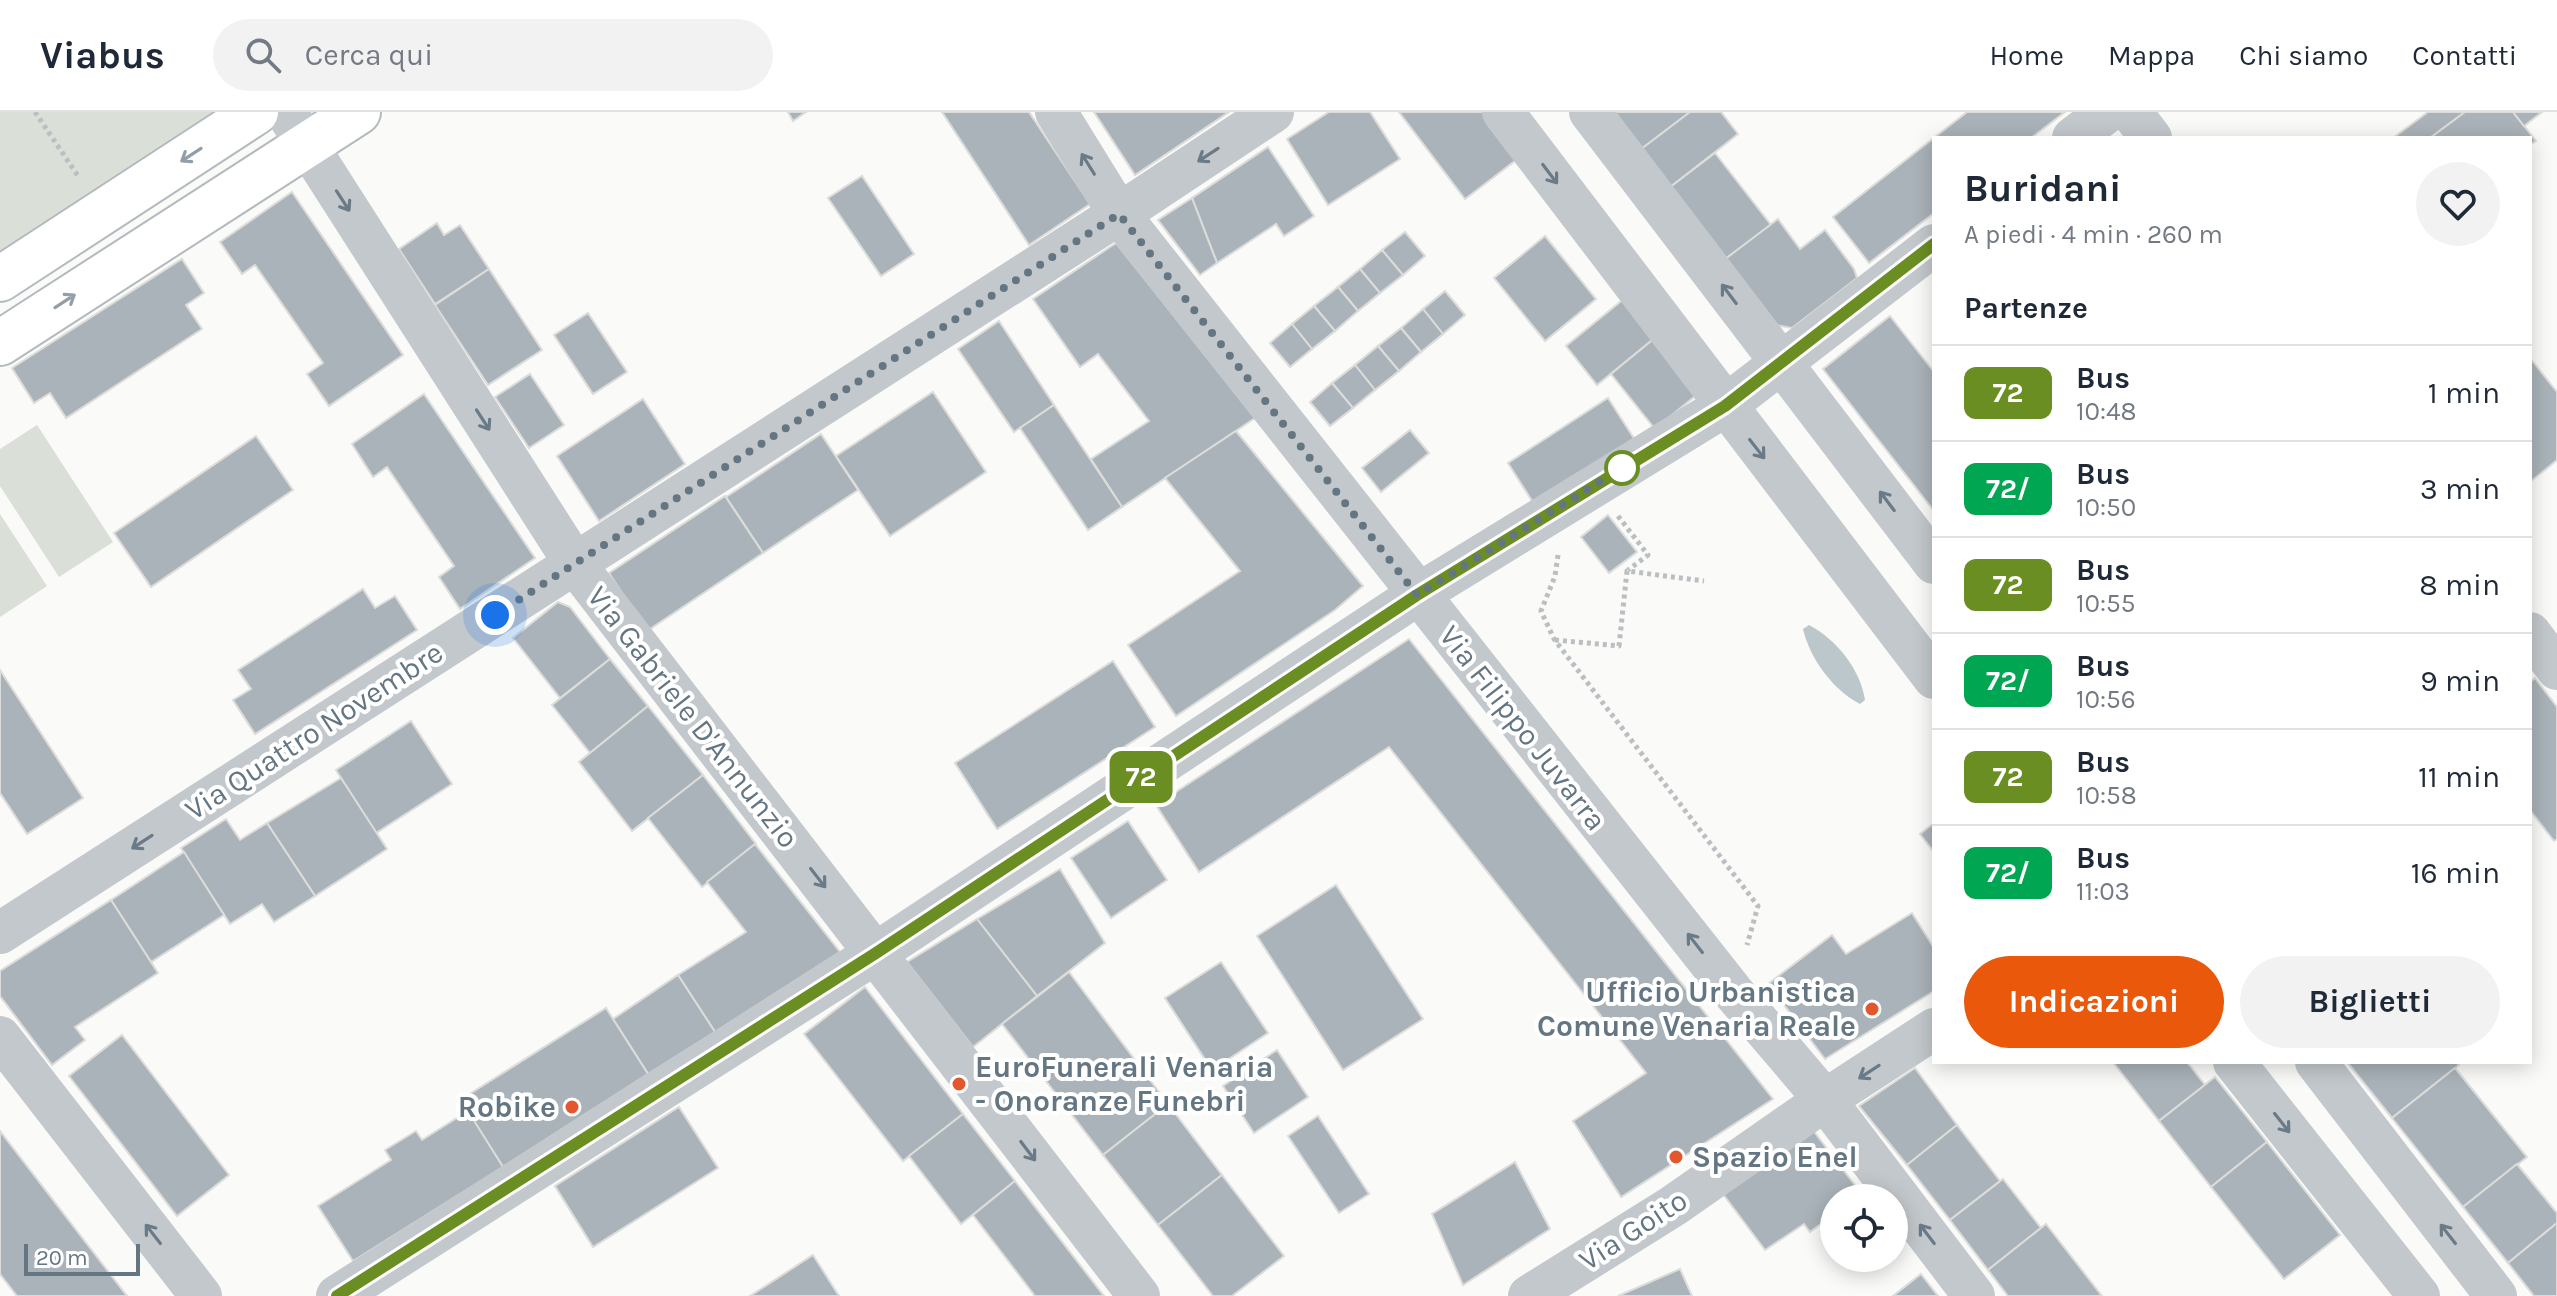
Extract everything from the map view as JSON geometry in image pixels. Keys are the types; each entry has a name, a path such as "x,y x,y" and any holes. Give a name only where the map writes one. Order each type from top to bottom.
{"street":[{"path":"0,279 256,112"},
{"path":"0,343 296,128 358,112"},
{"name":"Via Filippo Juvarra","path":"1056,112 1119,214 1733,992 1825,1100 1974,1296"},
{"name":"Via Quattro Novembre","path":"0,933 1273,112"},
{"path":"1503,112 1932,675"},
{"path":"1590,112 1932,560"},
{"path":"2076,136 2107,112"},
{"path":"2131,112 2149,136"},
{"name":"Via Gabriele D'Annunzio","path":"296,128 575,564 1139,1296"},
{"path":"337,1296 876,953 1417,595 1725,406 1932,247"},
{"path":"2532,631 2557,614"},
{"path":"2532,635 2557,669"},
{"name":"Via Goito","path":"1529,1296 1673,1206 1932,1030"},
{"path":"0,1037 201,1296"},
{"path":"2236,1064 2419,1296"},
{"path":"2318,1064 2496,1296"}],"path":[{"path":"35,112 78,176"},
{"path":"1554,639 1619,646 1627,571 1648,555 1594,486"},
{"path":"1545,516 1560,543 1555,576 1541,611 1554,639 1758,906 1733,992"},
{"path":"1627,571 1704,581"}],"shaded area":[{"path":"0,112 212,112 0,250"},
{"path":"37,425 113,542 59,577 0,486 0,449"},
{"path":"0,514 47,586 0,617"},
{"path":"1809,625 1846,656 1862,688 1865,700 1860,704 1841,691 1817,662 1803,629"}],"building":[{"path":"788,112 806,112 793,121"},
{"path":"942,112 1029,112 1090,204 1029,245"},
{"path":"1094,112 1229,112 1135,175"},
{"path":"1329,112 1370,112 1400,159 1328,205 1287,139"},
{"path":"1399,112 1485,112 1520,157 1465,199"},
{"path":"1610,112 1690,112 1640,150"},
{"path":"1690,112 1721,112 1738,134 1669,188 1640,150"},
{"path":"1967,112 2065,112 2034,136 1936,136"},
{"path":"2428,112 2465,112 2433,136 2396,136"},
{"path":"2465,112 2513,112 2536,141 2532,144 2532,136 2433,136"},
{"path":"2513,112 2542,112 2524,126"},
{"path":"1932,139 1932,215 1869,263 1833,217"},
{"path":"1268,147 1314,216 1284,236 1276,224 1217,263 1192,198"},
{"path":"1715,153 1771,225 1724,260 1669,188"},
{"path":"862,176 914,254 881,276 828,198"},
{"path":"292,192 403,355 329,406 307,374 323,363 255,265 242,274 220,242"},
{"path":"1192,198 1217,263 1200,275 1158,220"},
{"path":"1778,219 1800,249 1825,230 1854,269 1857,278 1792,328 1775,325 1724,260"},
{"path":"437,223 444,235 460,225 489,269 435,304 399,249"},
{"path":"1405,232 1425,256 1403,275 1382,250"},
{"path":"1545,236 1596,299 1545,341 1494,278"},
{"path":"1116,243 1255,418 1122,507 1091,459 1149,421 1098,354 1080,367 1033,299"},
{"path":"1382,250 1403,275 1380,293 1360,269"},
{"path":"182,259 204,293 186,305 202,329 66,418 50,393 34,403 12,368"},
{"path":"489,269 542,350 488,385 435,305"},
{"path":"1360,269 1380,293 1358,311 1338,287"},
{"path":"1338,287 1358,311 1335,331 1314,306"},
{"path":"1445,291 1465,315 1443,334 1423,309"},
{"path":"1625,298 1656,337 1597,385 1566,346"},
{"path":"1314,306 1335,331 1312,349 1292,324"},
{"path":"1423,309 1443,334 1421,352 1401,328"},
{"path":"588,313 627,372 593,394 554,335"},
{"path":"1890,316 1932,369 1932,508 1823,369"},
{"path":"999,321 1054,405 1014,432 958,349"},
{"path":"1292,324 1312,349 1290,367 1270,343"},
{"path":"1401,328 1421,352 1399,371 1378,346"},
{"path":"1656,337 1700,392 1655,429 1611,374"},
{"path":"1378,346 1399,371 1375,390 1355,365"},
{"path":"2532,361 2557,392 2557,460 2532,480"},
{"path":"1355,365 1375,390 1353,408 1332,383"},
{"path":"530,374 564,425 529,448 495,397"},
{"path":"1332,383 1353,408 1330,426 1310,402"},
{"path":"933,392 986,472 890,536 836,456"},
{"path":"424,394 535,558 460,609 439,577 454,566 387,467 373,477 352,444"},
{"path":"1608,398 1635,440 1534,504 1508,463"},
{"path":"643,399 685,464 599,521 557,456"},
{"path":"1054,405 1122,507 1088,530 1020,428"},
{"path":"1410,430 1429,453 1381,492 1362,468"},
{"path":"1236,431 1363,586 1335,610 1176,716 1128,645 1240,571 1165,478"},
{"path":"821,434 858,490 763,553 726,497"},
{"path":"256,436 293,490 151,587 114,533"},
{"path":"725,496 763,553 647,631 609,573"},
{"path":"1608,515 1637,552 1609,573 1581,537"},
{"path":"363,589 375,608 395,596 417,630 255,734 233,700 251,689 238,670"},
{"path":"558,602 570,607 610,659 560,698 513,638"},
{"path":"1409,639 1773,1099 1621,1197 1573,1121 1646,1073 1389,747 1199,872 1156,805"},
{"path":"610,659 648,706 590,753 552,705"},
{"path":"1113,661 1155,727 997,829 955,763"},
{"path":"0,670 83,798 27,834 0,793"},
{"path":"2535,678 2557,707 2557,839 2554,841 2532,813 2532,680"},
{"path":"648,706 703,775 632,831 579,762"},
{"path":"411,721 452,784 376,833 336,770"},
{"path":"703,775 756,844 702,887 648,818"},
{"path":"341,778 387,849 315,896 267,823"},
{"path":"226,819 240,840 267,823 315,896 274,922 262,904 230,924 181,848"},
{"path":"1128,821 1167,880 1111,918 1071,858"},
{"path":"1932,825 1932,849 1920,834"},
{"path":"755,844 840,952 715,1032 678,975 746,932 707,882"},
{"path":"184,852 224,915 151,962 111,900"},
{"path":"1060,869 1105,943 1037,996 977,919"},
{"path":"1336,885 1423,1019 1343,1070 1257,936"},
{"path":"111,900 158,973 75,1027 85,1040 52,1065 0,996 0,971"},
{"path":"1912,913 1932,945 1932,992 1825,1059 1768,984 1832,935 1846,954"},
{"path":"977,919 1037,996 973,1047 907,962"},
{"path":"1221,962 1268,1033 1212,1070 1165,998"},
{"path":"1069,972 1168,1104 1103,1155 1002,1024"},
{"path":"678,975 715,1032 648,1074 613,1019"},
{"path":"865,987 963,1114 903,1161 804,1034"},
{"path":"606,1008 648,1074 503,1167 460,1100"},
{"path":"122,1035 229,1175 177,1216 69,1076"},
{"path":"1277,1050 1308,1097 1254,1133 1223,1086"},
{"path":"2115,1064 2189,1064 2205,1085 2159,1121"},
{"path":"2349,1064 2459,1065 2392,1118"},
{"path":"1915,1068 1957,1125 1907,1165 1859,1106"},
{"path":"2455,1068 2527,1157 2463,1207 2392,1118"},
{"path":"2215,1077 2267,1142 2211,1187 2159,1121"},
{"path":"1168,1104 1222,1175 1158,1225 1103,1155"},
{"path":"679,1107 718,1168 593,1247 555,1186"},
{"path":"468,1111 503,1167 353,1261 318,1206 391,1160 385,1150 416,1131 422,1140"},
{"path":"963,1114 1015,1181 961,1224 909,1156"},
{"path":"1318,1116 1369,1194 1339,1213 1288,1136"},
{"path":"1957,1125 2000,1181 1950,1220 1907,1165"},
{"path":"1812,1129 1854,1184 1820,1184 1820,1224 1810,1232 1804,1224 1765,1250 1720,1190"},
{"path":"0,1131 127,1296 17,1296 0,1274"},
{"path":"2267,1142 2340,1235 2284,1279 2211,1187"},
{"path":"1515,1162 1550,1229 1463,1285 1432,1214"},
{"path":"2517,1164 2557,1213 2557,1223 2508,1263 2463,1207"},
{"path":"1222,1175 1284,1256 1232,1296 1213,1296 1158,1225"},
{"path":"2003,1179 2041,1228 1988,1270 1950,1220"},
{"path":"1015,1181 1104,1296 1035,1296 973,1215"},
{"path":"2557,1223 2557,1296 2534,1296 2508,1263"},
{"path":"2046,1224 2102,1296 2008,1296 1988,1270"},
{"path":"813,1255 839,1296 750,1296"},
{"path":"1680,1269 1692,1296 1618,1296"},
{"path":"1921,1274 1938,1296 1893,1296"}],"bus line":[{"name":"72","path":"337,1296 876,953 1417,595 1725,406 1932,246"}],"place":[{"name":"Ufficio Urbanistica Comune Venaria Reale","path":"1872,1009"},
{"name":"EuroFunerali Venaria - Onoranze Funebri","path":"959,1084"},
{"name":"Robike","path":"572,1107"},
{"name":"Spazio Enel","path":"1676,1157"}],"route":[{"path":"495,615 1119,214 1417,595 1622,468"}]}
